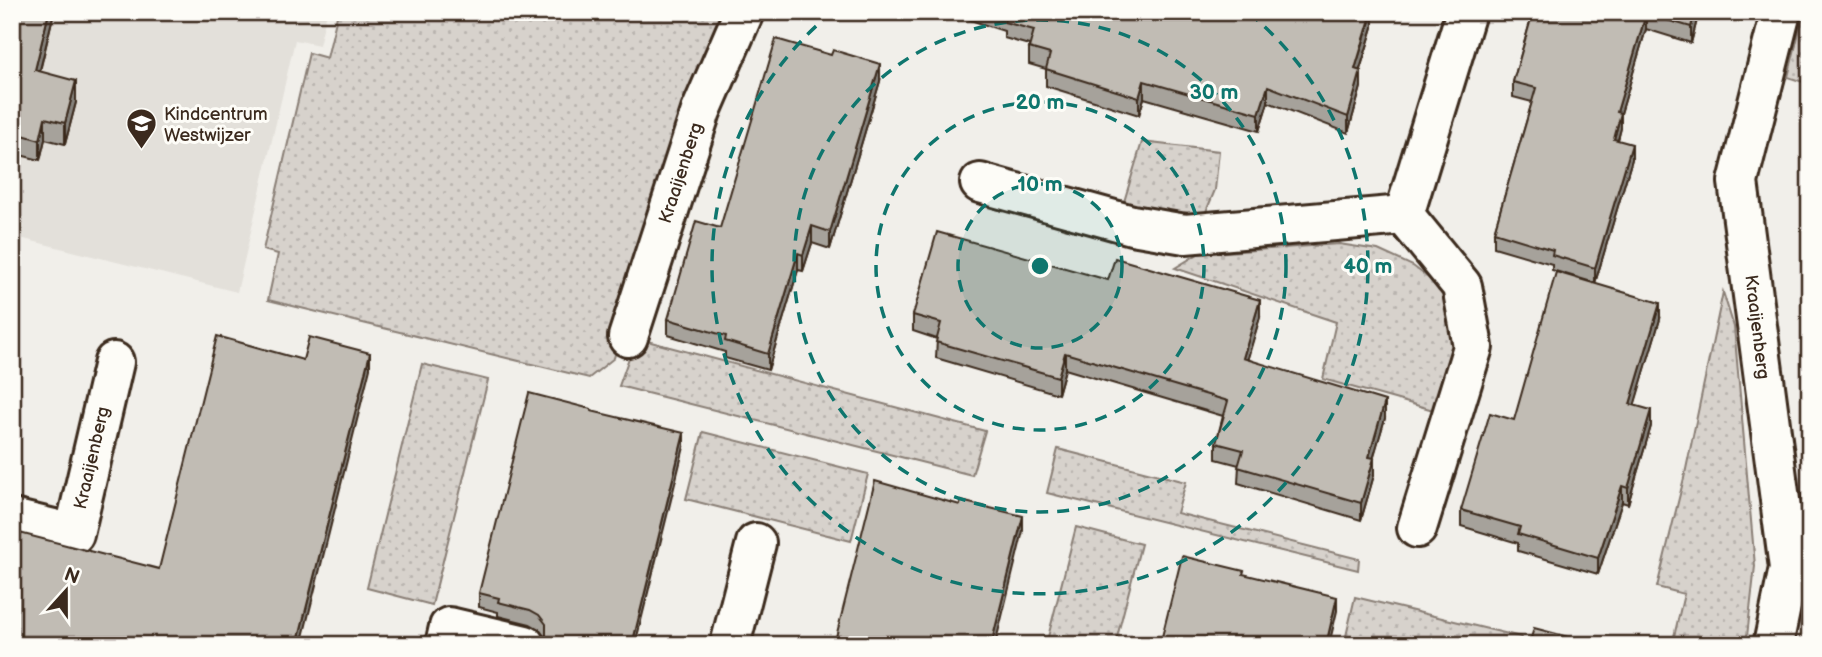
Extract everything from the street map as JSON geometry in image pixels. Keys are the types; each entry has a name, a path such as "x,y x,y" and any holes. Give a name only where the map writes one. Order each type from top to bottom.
{"street":[{"name":"Kraaijenberg","path":"628,337 701,111 744,12"},
{"path":"1404,215 1465,12"},
{"name":"Kraaijenberg","path":"1773,645 1788,568 1738,182 1781,12"},
{"path":"980,183 1132,225 1185,234 1404,215"},
{"path":"1404,215 1462,286 1473,348 1417,528"},
{"name":"Kraaijenberg","path":"12,519 74,534 114,362"},
{"path":"730,645 756,543"},
{"path":"447,636 525,645"}],"shaded area":[{"name":"Kindcentrum Westwijzer","path":"12,12 327,12 319,45 295,40 237,292 12,236"},
{"path":"338,12 734,12 689,102 614,358 589,378 268,300 278,254 263,250 309,53 327,58"},
{"path":"1804,12 1810,12 1810,67 1806,83 1788,77"},
{"path":"1142,142 1219,151 1215,190 1205,214 1186,217 1123,205"},
{"path":"1339,244 1378,250 1413,266 1435,283 1446,301 1456,349 1437,411 1323,379 1336,322 1175,268 1198,254"},
{"path":"1723,292 1734,327 1755,566 1746,645 1672,645 1684,594 1657,587 1685,474"},
{"path":"636,338 985,431 972,475 619,386"},
{"path":"422,364 488,380 432,605 367,588"},
{"path":"703,432 868,474 851,541 686,499"},
{"path":"1058,449 1186,482 1177,513 1359,559 1358,570 1047,493"},
{"path":"1076,527 1141,544 1115,645 1046,645"},
{"path":"1355,597 1521,637 1519,645 1344,645"}],"building":[{"path":"12,12 49,12 35,70 76,81 65,123 45,118 40,140 12,132"},
{"path":"996,12 1372,12 1355,69 1361,71 1348,117 1268,86 1259,114 1144,81 1139,98 1046,69 1050,54 1029,48 1034,30 1004,22 1006,16"},
{"path":"1533,12 1695,12 1691,27 1646,14 1617,112 1621,113 1614,139 1632,144 1595,268 1552,255 1553,250 1494,232 1536,88 1513,82"},
{"path":"776,39 831,55 833,50 880,64 830,232 812,226 803,255 798,253 768,354 725,341 726,336 668,319 696,221 720,228"},
{"path":"937,232 1108,280 1115,258 1260,300 1243,358 1385,401 1369,457 1374,458 1361,503 1238,467 1243,450 1216,443 1228,401 1065,353 1058,377 936,342 941,323 913,315"},
{"path":"1556,272 1660,303 1630,404 1651,410 1628,488 1622,486 1598,558 1518,534 1520,527 1461,510 1490,413 1514,420"},
{"path":"217,336 303,360 309,337 370,353 297,645 12,645 12,531 159,569"},
{"path":"529,393 684,433 632,645 541,645 546,635 546,624 539,615 498,602 499,598 479,593"},
{"path":"875,481 960,505 961,501 1023,516 991,645 834,645"},
{"path":"1182,556 1337,597 1326,645 1160,645"},
{"path":"1534,628 1595,644 1595,645 1529,645"}],"place":[{"name":"Kindcentrum Westwijzer","path":"141,151"}]}
